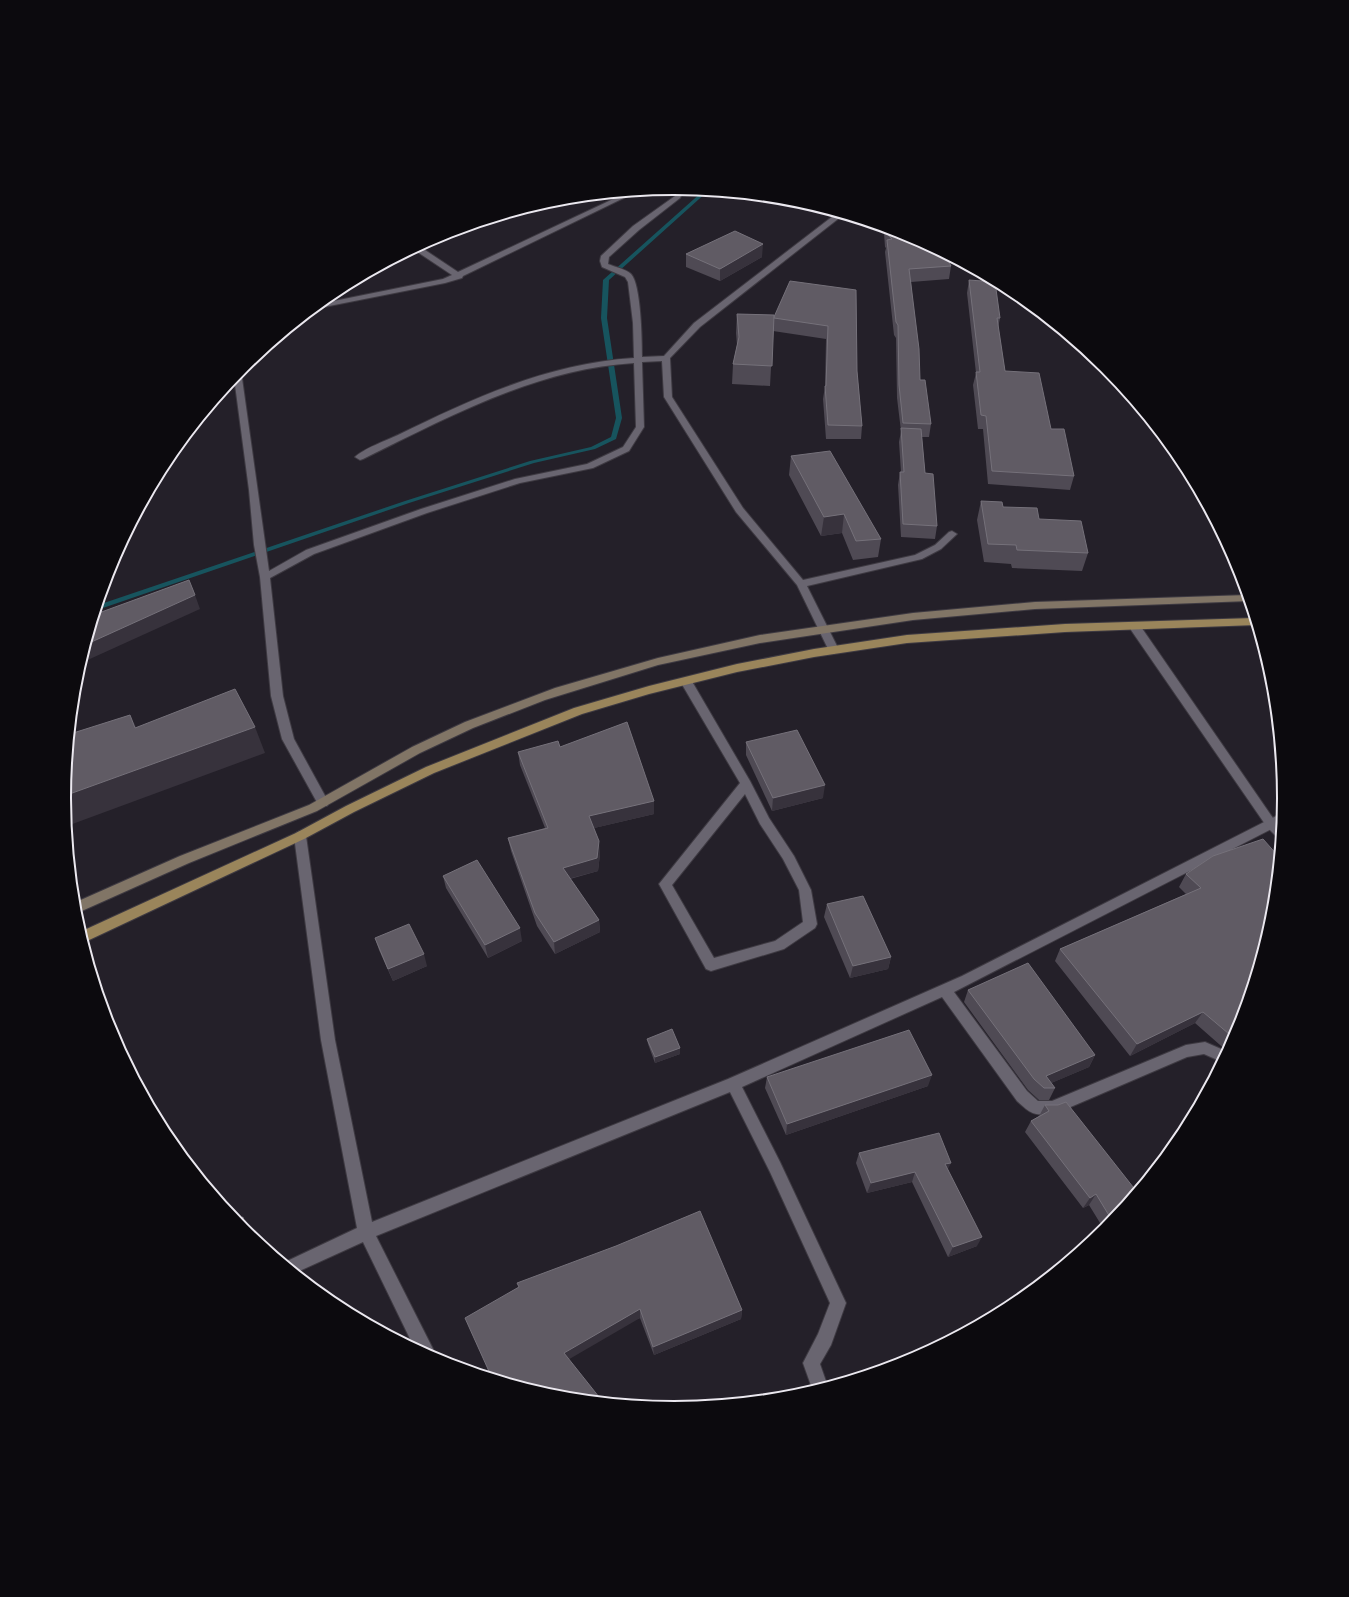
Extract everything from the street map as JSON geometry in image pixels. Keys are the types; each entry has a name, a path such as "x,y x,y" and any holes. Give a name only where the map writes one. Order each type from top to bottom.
{"main road":[{"path":"81,906 174,863 323,803 416,750 488,716 560,690 632,669 700,652 822,628 967,610 1056,605 1243,598"},
{"path":"87,935 300,836 350,809 430,770 578,711 686,681 737,668 834,650 907,639 1064,628 1135,627 1251,621"}],"street":[{"path":"265,577 310,552 416,514 518,481 590,466 626,449 640,427 637,323 632,282 628,275 605,265 605,256 636,228 679,195"},
{"path":"329,304 359,297 426,286 459,276 622,197"},
{"path":"360,457 498,391 524,382 591,364 666,358 697,325 836,217"},
{"path":"421,251 459,276"},
{"path":"666,358 668,397 739,510 801,584 834,650"},
{"path":"239,381 254,490 259,545 265,577 278,696 288,739 323,803"},
{"path":"801,584 918,557 938,547 952,534"},
{"path":"294,1266 366,1232 733,1084 945,990 1277,821 1135,627"},
{"path":"686,681 746,784 764,821 788,856 805,890 810,924 779,945 711,965 665,884 746,784"},
{"path":"300,836 328,1040 366,1232 423,1347"},
{"path":"945,990 1022,1096 1035,1108 1052,1108 1186,1051 1206,1048 1221,1055"},
{"path":"733,1084 775,1167 838,1302 825,1339 811,1363 818,1384"}],"building":[{"path":"735,231 763,244 720,269 686,254"},
{"path":"887,234 941,257 948,261 951,266 909,269 919,349 920,380 925,380 931,424 903,423 899,385 898,325 896,322 887,240 892,239"},
{"path":"969,280 984,281 996,288 1000,318 997,318 1005,371 1039,373 1051,429 1064,429 1074,476 992,471 986,416 981,415 976,372 980,372"},
{"path":"790,281 856,290 857,371 862,426 828,425 825,386 828,326 774,318"},
{"path":"737,314 774,315 772,366 733,364 739,337"},
{"path":"901,428 921,429 925,473 933,474 937,526 903,524 900,472 904,472"},
{"path":"830,451 881,539 856,541 844,514 824,517 791,456"},
{"path":"981,501 1002,502 1003,507 1037,508 1039,519 1081,521 1088,553 1017,550 1016,545 988,544"},
{"path":"189,580 195,595 92,642 101,612"},
{"path":"235,689 255,727 71,793 75,733 130,715 135,728"},
{"path":"627,722 654,801 589,816 599,841 597,858 563,868 599,920 554,942 535,913 508,838 548,828 518,752 558,741 560,747"},
{"path":"797,730 825,785 773,798 746,742"},
{"path":"1263,839 1275,853 1266,916 1257,955 1246,992 1242,996 1244,998 1232,1029 1230,1034 1203,1012 1137,1044 1060,949 1201,888 1186,874 1213,856"},
{"path":"477,860 520,928 485,945 443,876"},
{"path":"863,896 891,957 853,966 827,904"},
{"path":"409,924 424,954 388,969 375,938"},
{"path":"1028,963 1095,1055 1046,1076 1055,1088 1044,1088 1034,1079 968,990"},
{"path":"672,1029 680,1048 655,1057 647,1039"},
{"path":"909,1030 932,1075 787,1124 767,1077"},
{"path":"1066,1102 1134,1189 1109,1216 1096,1194 1090,1198 1031,1121 1049,1111 1045,1105 1058,1105"},
{"path":"939,1133 951,1163 945,1164 982,1237 953,1247 915,1172 871,1183 859,1153"},
{"path":"700,1211 742,1310 653,1347 640,1309 564,1353 599,1397 557,1390 490,1373 465,1318 519,1287 517,1283 616,1246"}],"waterway":[{"path":"103,606 407,502 532,462 593,448 614,438 619,418 604,318 606,280 630,257 701,196"}]}
